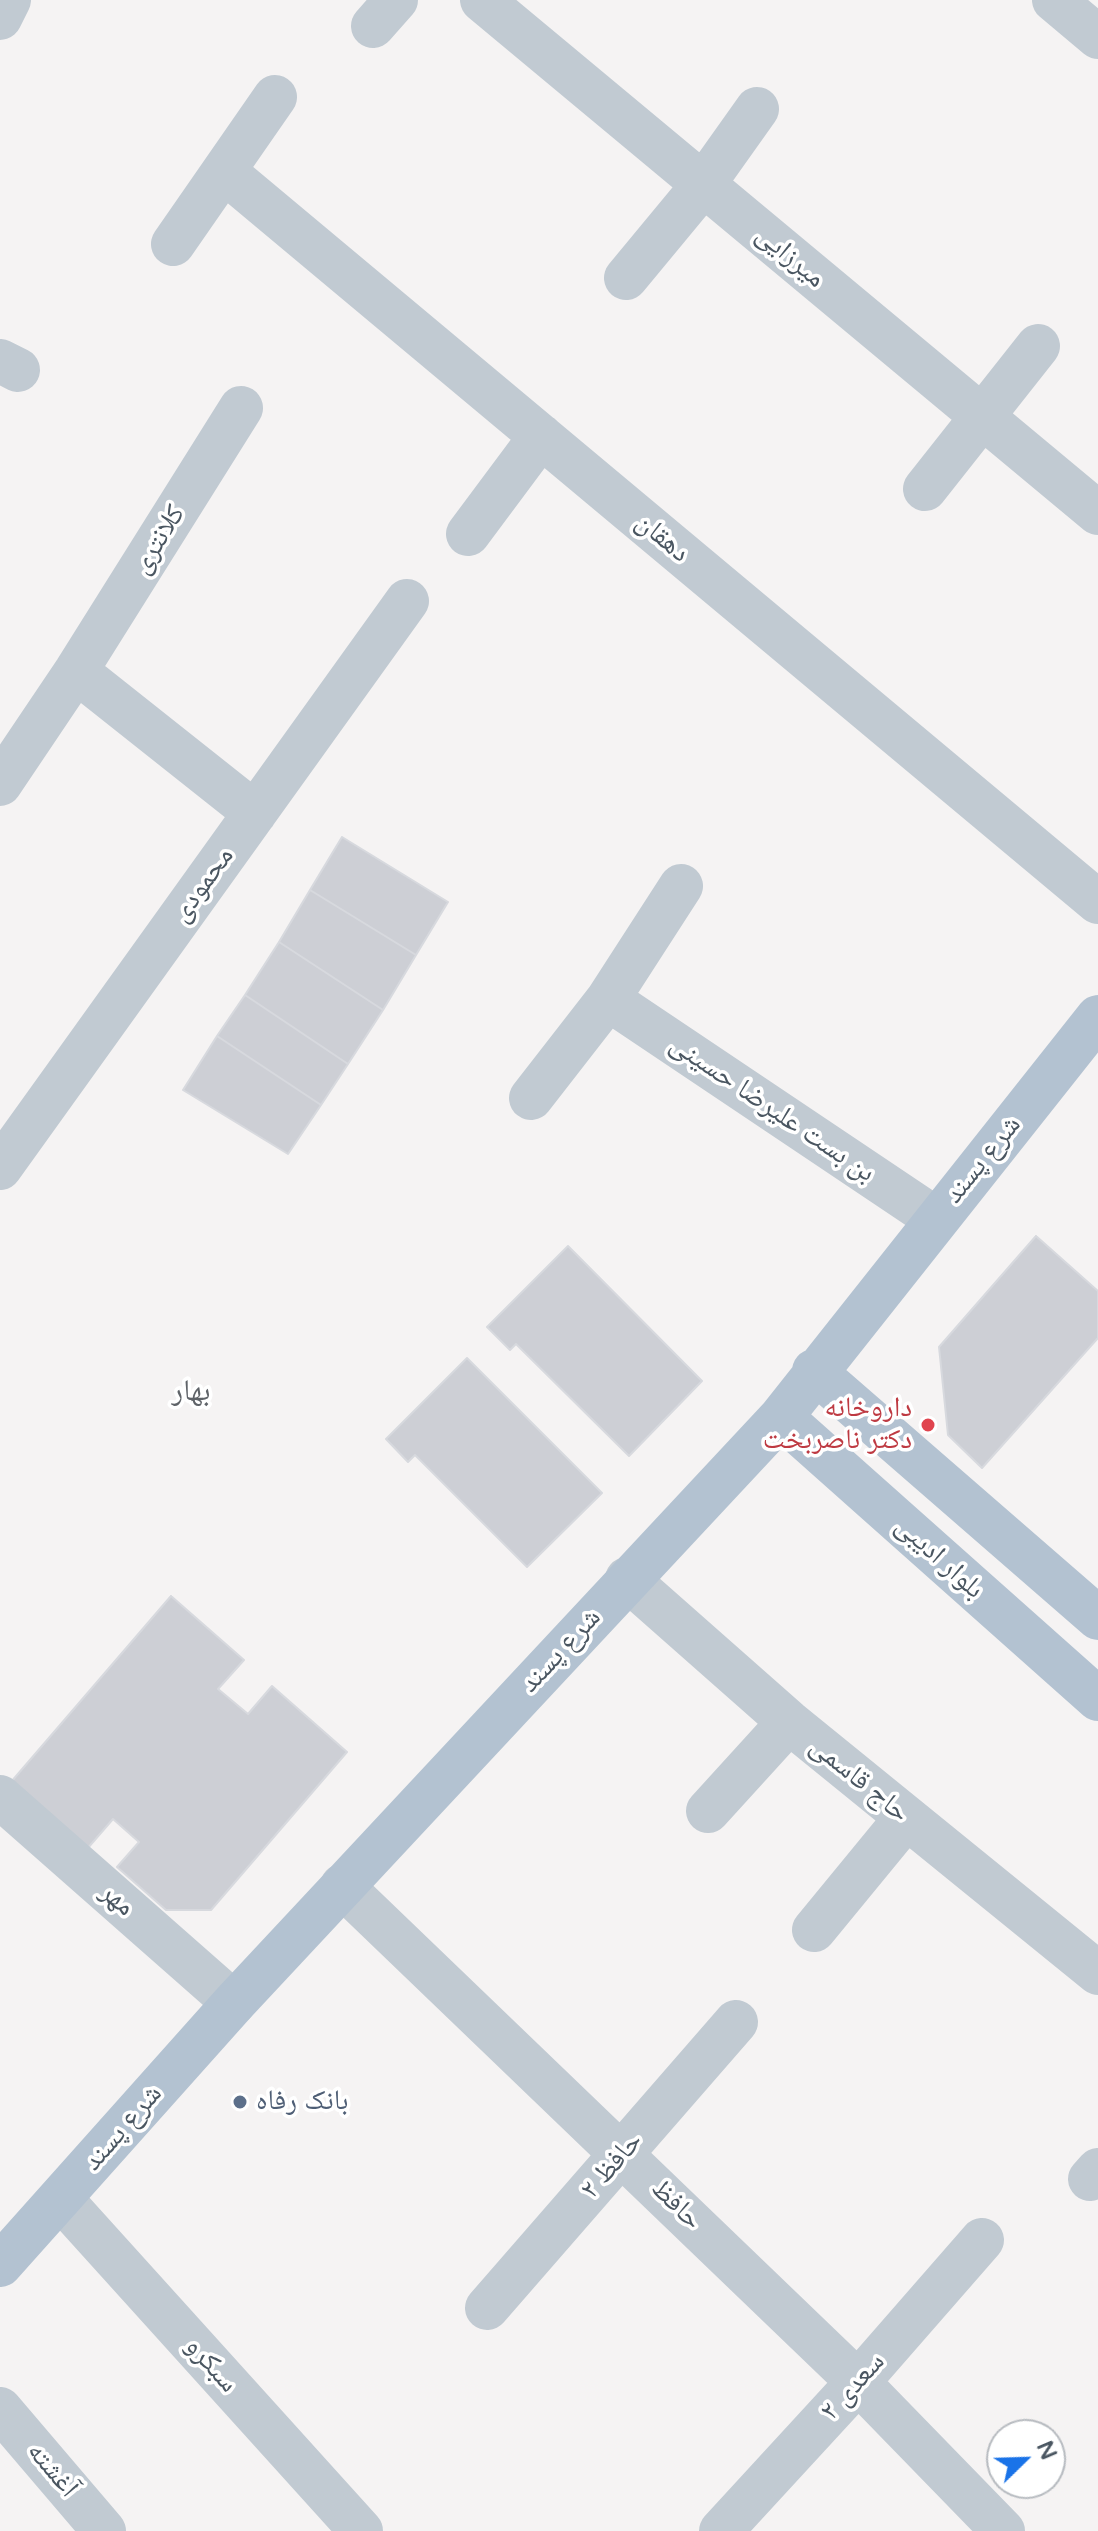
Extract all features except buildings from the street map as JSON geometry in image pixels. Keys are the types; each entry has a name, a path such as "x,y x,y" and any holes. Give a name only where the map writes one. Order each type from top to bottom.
{"main road":[{"name":"شرع پسند","path":"5,2250 61,2199 234,2003 781,1417 814,1371 1098,1017"},
{"name":"بلوار ادیبی","path":"814,1371 1098,1618"},
{"name":"بلوار ادیبی","path":"781,1417 1098,1699"}],"street":[{"path":"0,18 9,0"},
{"name":"میرزایی","path":"482,0 1098,513"},
{"path":"1054,0 1098,37"},
{"path":"173,244 226,173 275,97"},
{"path":"626,278 703,185 757,109"},
{"name":"دهقان","path":"226,173 1098,902"},
{"path":"925,489 1038,346"},
{"name":"کلانتری","path":"0,784 76,671 241,408"},
{"path":"468,534 541,436"},
{"name":"محمودی","path":"5,1150 255,813 407,601"},
{"path":"76,671 255,813"},
{"path":"531,1098 608,999 681,886"},
{"name":"بن بست علیرضا حسینی","path":"608,999 936,1219"},
{"name":"حاج قاسمی","path":"627,1579 789,1722 1098,1973"},
{"path":"708,1811 789,1722"},
{"name":"مهر","path":"0,1797 234,2003"},
{"path":"814,1930 906,1818"},
{"name":"حافظ","path":"342,1886 858,2382 1003,2531"},
{"name":"۲ حافظ","path":"487,2308 736,2022"},
{"name":"سبکرو","path":"61,2199 361,2531"},
{"name":"۲ سعدی","path":"721,2531 858,2382 982,2240"},
{"name":"آغشته","path":"0,2409 104,2531"}],"place":[{"name":"داروخانه دکتر ناصربخت","path":"928,1425"},
{"name":"بانک رفاه","path":"240,2102"}],"district":[{"name":"بهار","path":"191,1392"}]}
